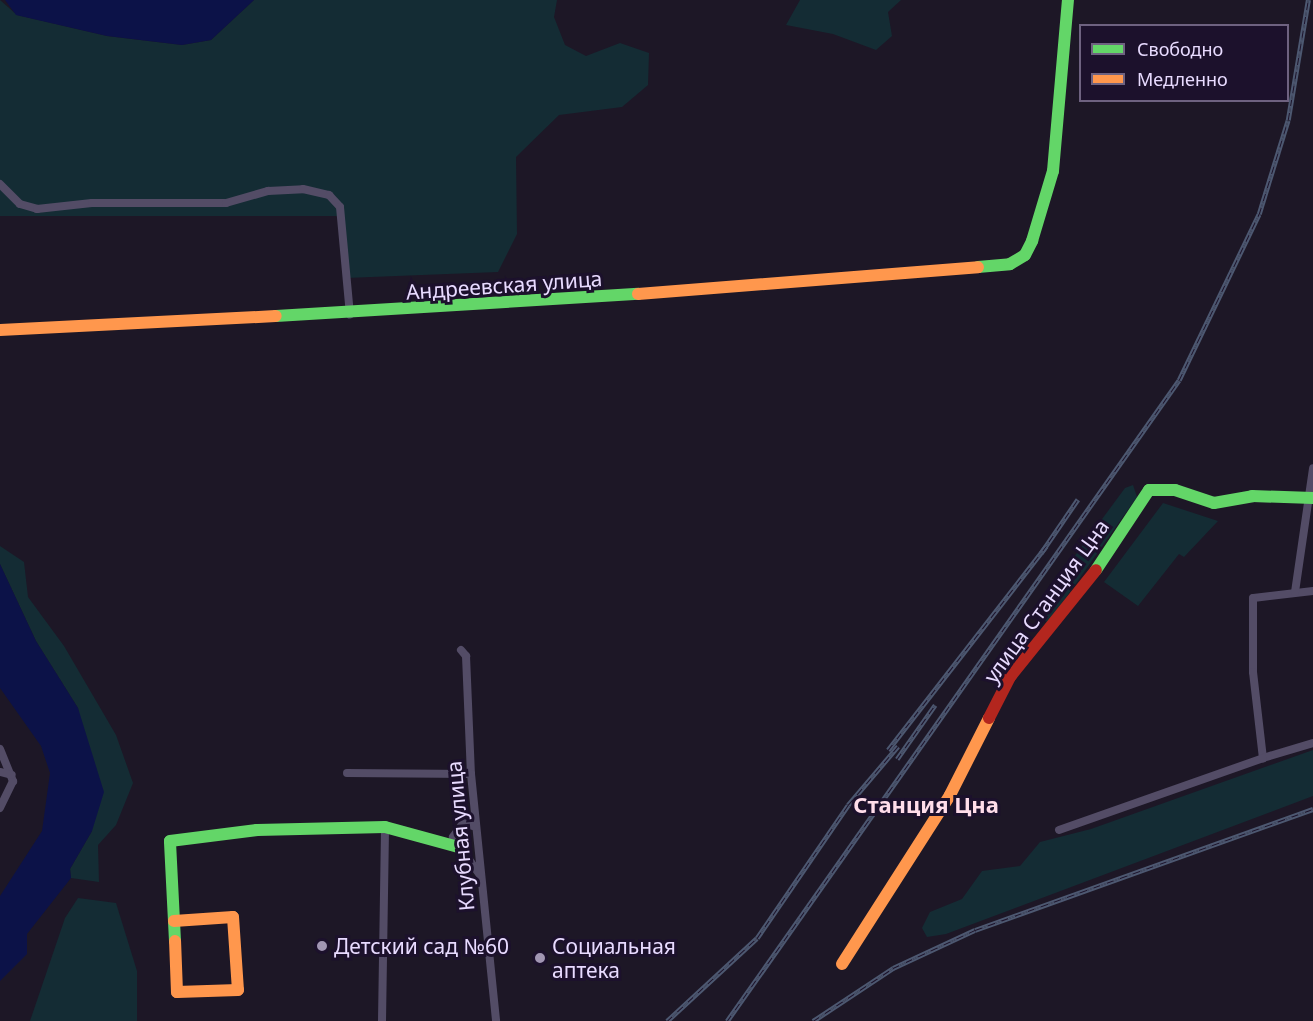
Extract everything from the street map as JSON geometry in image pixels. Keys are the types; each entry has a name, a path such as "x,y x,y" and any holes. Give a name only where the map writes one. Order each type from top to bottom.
{"street":[{"name":"Андреевская улица","path":"0,330 350,315 1010,264 1025,255 1032,241 1053,171 1068,0"},
{"path":"0,183 20,204 37,209 92,203 226,203 268,191 303,189 329,195 340,207 350,315"},
{"path":"1295,592 1311,498 1313,468"},
{"name":"улица Станция Цна","path":"842,964 950,795 1010,677 1091,577 1149,490 1162,488 1214,503 1311,498"},
{"path":"1263,758 1253,672 1253,598 1313,591"},
{"name":"Клубная улица","path":"461,650 466,657 471,774 496,1021"},
{"path":"1059,830 1263,758 1313,743"},
{"path":"0,749 12,775 13,786 0,808"},
{"path":"0,772 12,775"},
{"path":"347,773 471,774"},
{"path":"476,827 463,823 456,827 458,847 481,877"},
{"path":"174,921 233,917 238,990 177,992 170,841 257,830 385,827 458,847"},
{"path":"382,1021 385,827"}],"shaded area":[{"path":"0,0 17,15 107,36 182,45 211,40 254,0 557,0 554,17 565,45 586,56 620,43 649,53 648,85 622,107 559,115 516,157 517,234 498,272 346,278 341,216 0,216"},
{"path":"5,0 254,0 211,40 182,45 107,36 16,15"},
{"path":"800,0 901,0 888,12 892,36 876,50 833,34 786,25"},
{"path":"1133,485 1137,497 1048,623 1034,611 1125,488"},
{"path":"1163,503 1218,521 1184,557 1179,554 1138,606 1104,582"},
{"path":"0,546 24,562 28,597 64,646 116,735 133,783 116,825 98,845 99,882 71,878 70,869 92,831 78,708 36,641 0,564"},
{"path":"0,564 36,641 78,708 104,792 92,831 70,869 71,878 27,934 27,954 0,981 0,896 42,831 50,773 41,746 0,688"},
{"path":"1313,750 1313,796 946,934 927,937 922,928 930,912 962,899 982,871 1020,866 1040,842 1091,829"},
{"path":"78,898 116,903 137,971 137,1021 30,1021 65,918"}],"railway":[{"path":"727,1021 1179,380 1259,214 1288,120 1308,0"},
{"path":"1041,553 1078,499"},
{"path":"888,750 1046,546"},
{"path":"897,759 935,705"},
{"path":"667,1021 757,938 848,805 898,746"},
{"path":"813,1021 893,968 975,930 1313,809"}],"traffic: fast":[{"path":"978,267 1010,264 1025,255 1032,241 1053,171 1068,0"},
{"path":"276,316 638,294"},
{"path":"1096,570 1149,490 1175,490 1214,503 1252,496 1313,498"},
{"path":"175,941 170,841 257,830 385,827 458,847"}],"traffic: slow":[{"path":"638,294 978,267"},
{"path":"0,330 276,316"},
{"path":"842,964 950,795 989,718"},
{"path":"174,921 233,917 238,990 177,992 175,941"}],"traffic: jam":[{"path":"989,718 1010,677 1096,570"}],"place":[{"name":"Детский сад №60","path":"322,946"},
{"name":"Социальная аптека","path":"540,958"}],"district":[{"name":"Станция Цна","path":"926,805"}]}
